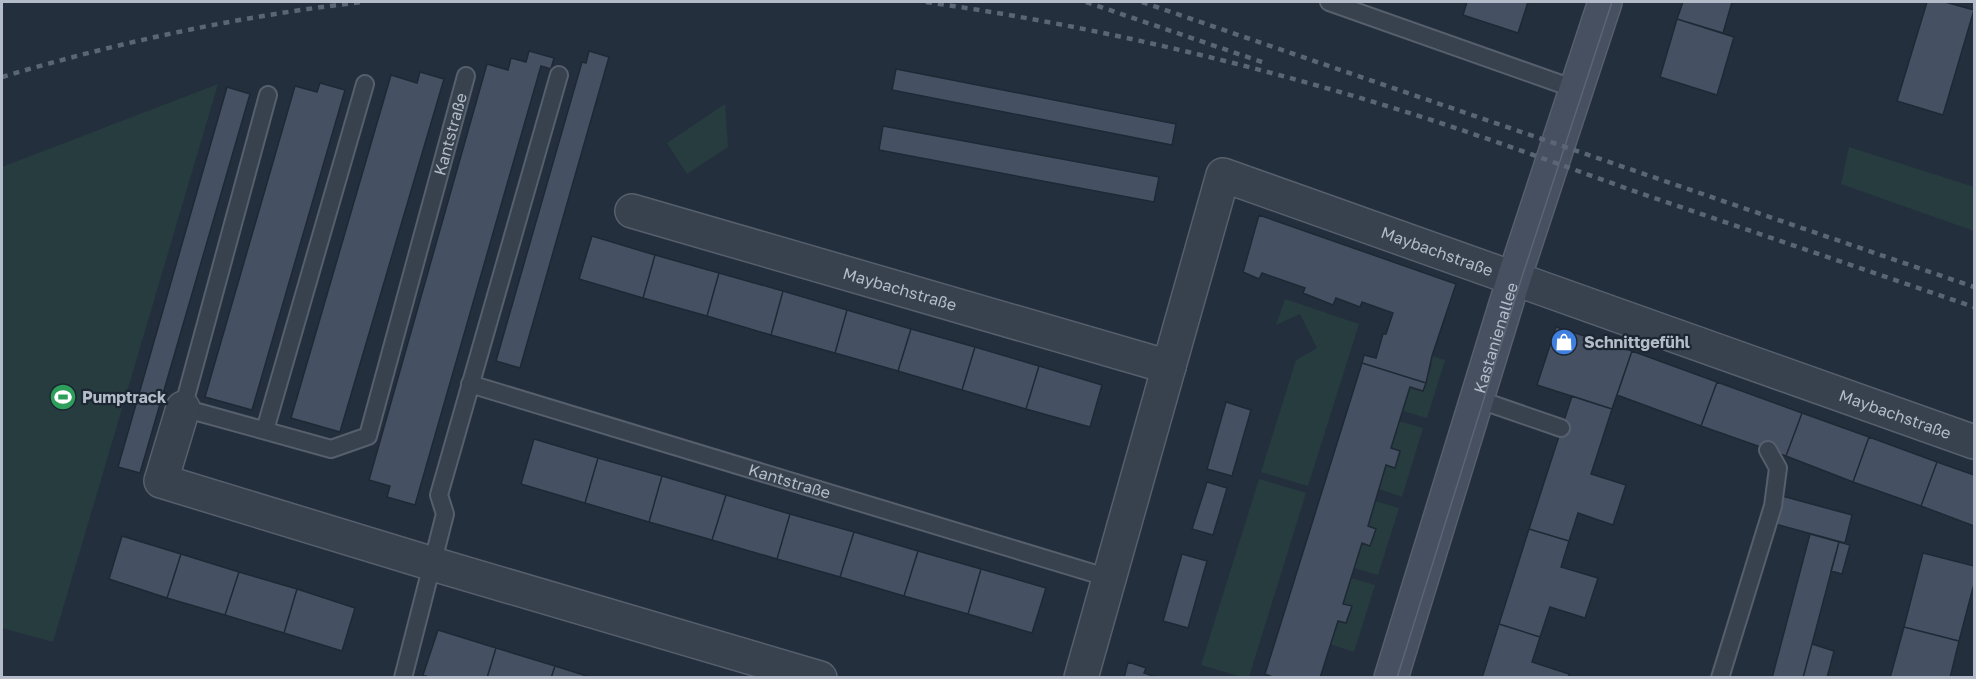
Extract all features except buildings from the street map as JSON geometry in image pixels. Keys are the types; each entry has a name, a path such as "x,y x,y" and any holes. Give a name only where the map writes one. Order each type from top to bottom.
{"street":[{"name":"Kastanienallee","path":"1391,678 1514,278 1605,2"},
{"name":"Maybachstraße","path":"1081,678 1223,175 1974,442"},
{"name":"Maybachstraße","path":"632,211 1169,367"},
{"path":"183,408 161,481 780,672 820,678"}],"lane":[{"path":"1329,2 1575,89"},
{"path":"403,678 445,514 439,495 559,75"},
{"name":"Kantstraße","path":"183,408 331,449 368,436 466,76"},
{"path":"265,430 365,84"},
{"path":"183,408 268,95"},
{"name":"Kantstraße","path":"470,384 1109,578"},
{"path":"1477,399 1561,428"},
{"path":"1720,678 1773,506 1778,468 1768,450"}],"green space":[{"name":"Pumptrack","path":"218,84 53,642 2,628 2,167"},
{"path":"725,104 728,147 687,174 667,143"},
{"path":"1849,147 1974,187 1974,231 1841,184"},
{"path":"1285,299 1359,324 1308,486 1261,472 1296,360 1317,348 1300,314 1276,325"},
{"path":"1432,356 1445,360 1427,418 1403,411 1410,387 1423,390 1432,364 1430,363"},
{"path":"1399,421 1423,428 1402,497 1379,489 1386,465 1400,451 1391,448"},
{"path":"1259,479 1306,493 1249,677 1242,677 1201,665"},
{"path":"1375,501 1399,508 1378,575 1354,568 1362,543 1370,545 1376,529 1368,526"},
{"path":"1351,578 1375,585 1354,652 1330,644 1338,621 1346,623 1352,607 1343,604"}],"tram line":[{"path":"1397,678 1521,280 1612,2"}],"railway":[{"path":"2,77 90,52 180,32 271,15 362,2"},
{"path":"926,2 1101,32 1330,89 1479,136 1974,307"},
{"path":"1086,2 1265,63"},
{"path":"1142,2 1974,287"}],"place":[{"name":"Schnittgefühl","path":"1564,342"},
{"name":"Pumptrack","path":"63,397"}]}
